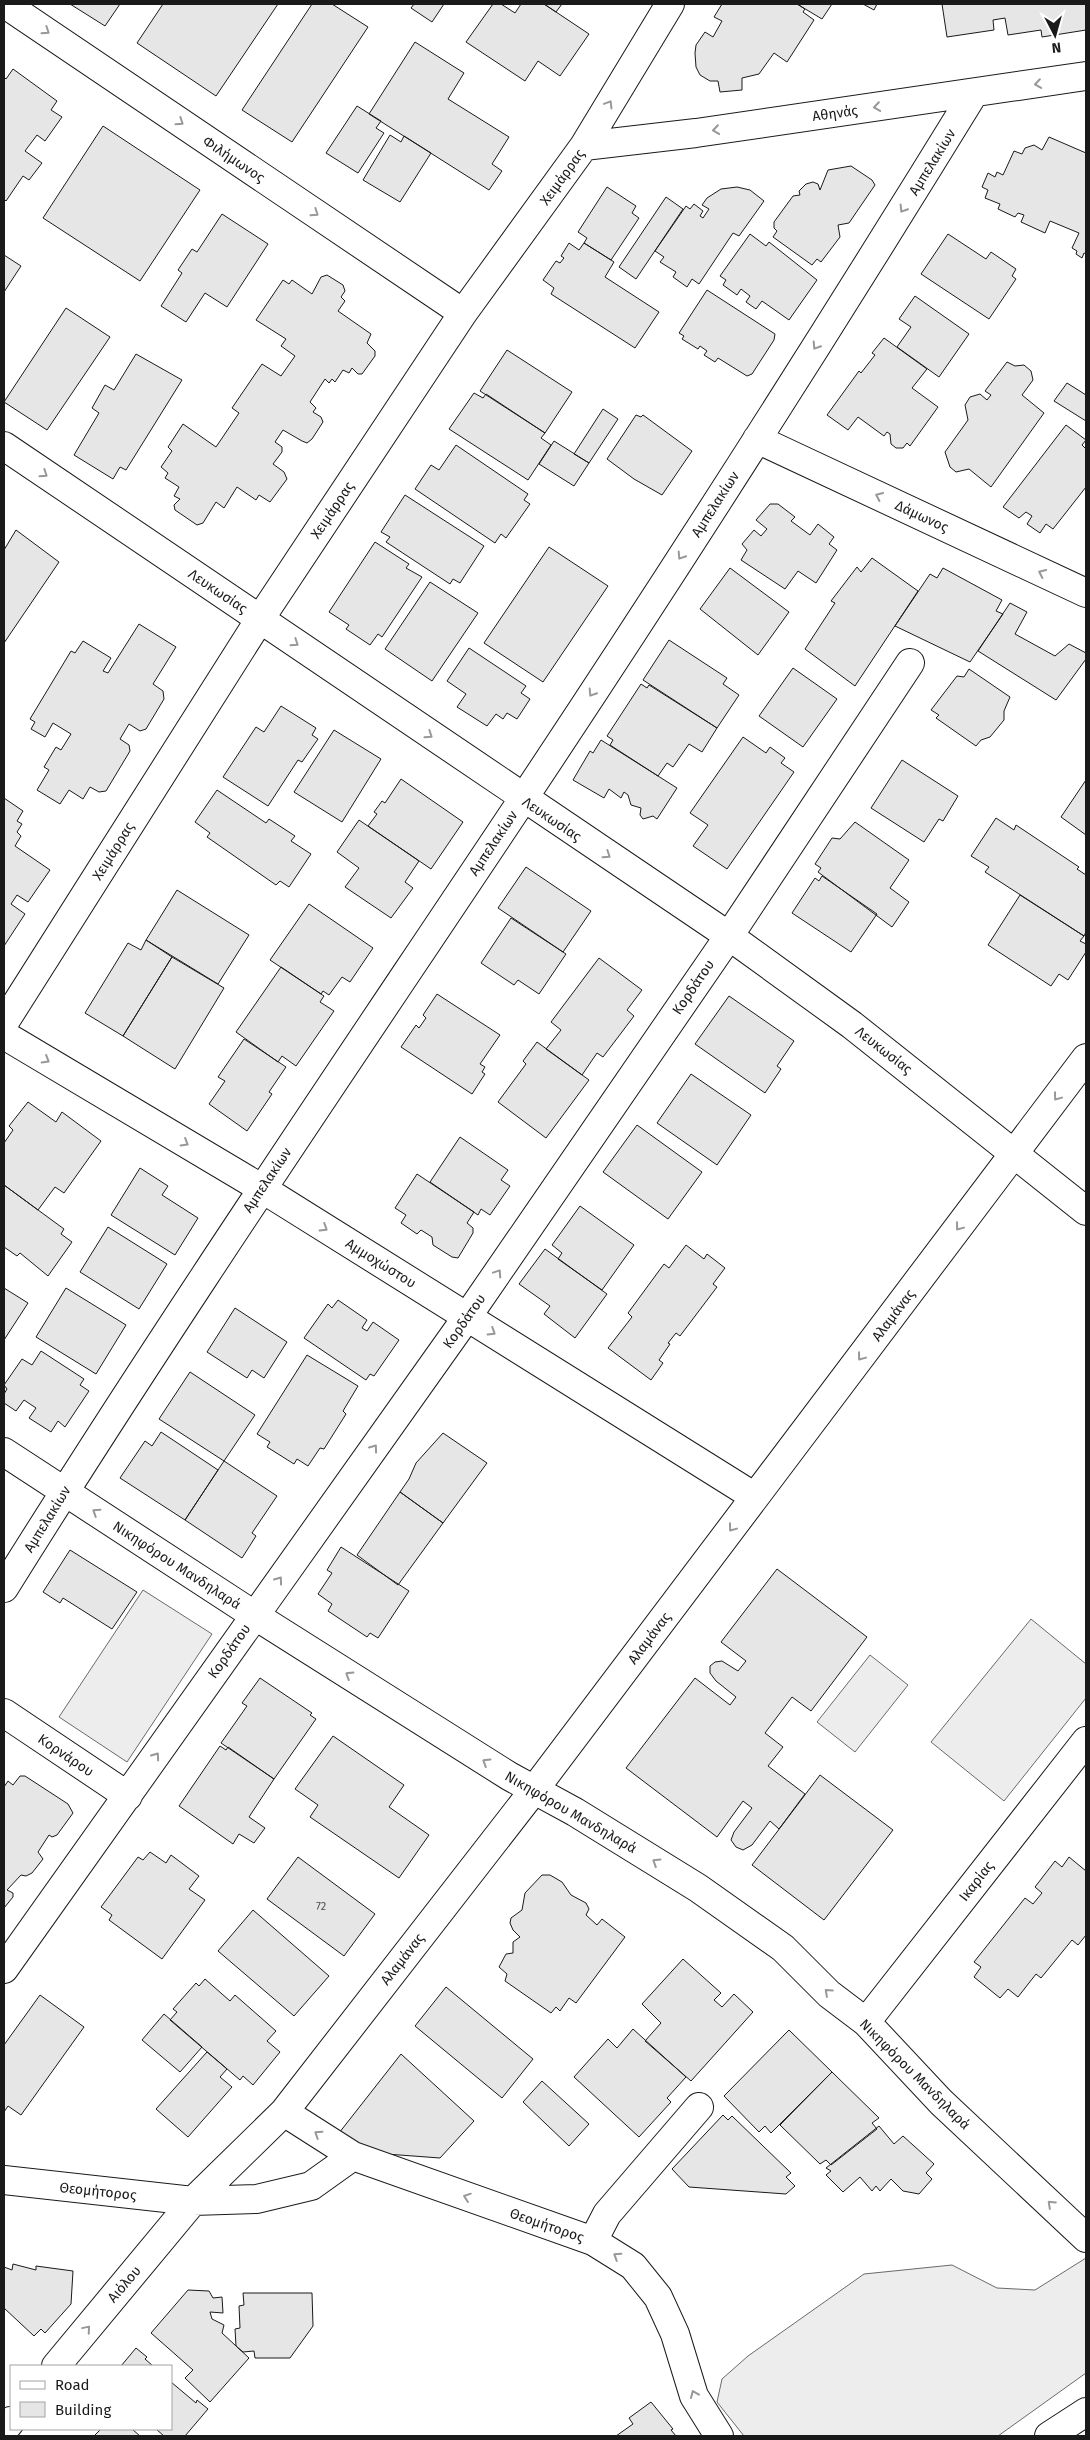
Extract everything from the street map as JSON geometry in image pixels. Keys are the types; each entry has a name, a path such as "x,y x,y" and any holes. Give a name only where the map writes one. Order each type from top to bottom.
{"street":[{"name":"Φιλήμωνος","path":"6,4 463,313"},
{"name":"Χειμάρρας","path":"4,1024 260,619 463,313 584,146 670,4"},
{"name":"Αθηνάς","path":"584,146 696,133 1086,76"},
{"name":"Αμπελακίων","path":"4,1588 64,1491 261,1188 523,799 757,439 974,93"},
{"name":"Δάμωνος","path":"757,439 1086,593"},
{"name":"Λευκωσίας","path":"4,446 523,799 729,936 852,1025 1086,1211"},
{"name":"Κορδάτου","path":"4,1969 467,1317 729,936 910,663"},
{"name":"Αμμοχώστου","path":"4,1035 261,1188 756,1497"},
{"name":"Αλαμάνας","path":"193,2201 284,2112 534,1790 1086,1058"},
{"name":"Νικηφόρου Μανδηλαρά","path":"4,1452 254,1615 534,1790 575,1812 698,1888 783,1948 829,1994 866,2022 940,2102 1086,2238"},
{"name":"Κορνάρου","path":"4,1713 128,1796"},
{"name":"Ικαρίας","path":"866,2022 1086,1741"},
{"path":"593,2241 607,2214 699,2107"},
{"name":"Θεομήτορος","path":"284,2112 353,2156 593,2241 633,2266 658,2297 675,2334 694,2396 719,2436"},
{"name":"Θεομήτορος","path":"4,2180 193,2201 257,2199 310,2186 353,2156"},
{"name":"Αιόλου","path":"57,2365 193,2201"},
{"path":"1049,2436 1086,2412"}],"shaded area":[{"path":"143,1590 212,1634 127,1762 59,1717"},
{"path":"1031,1619 1086,1664 1086,1698 1004,1801 931,1742"},
{"path":"870,1655 908,1685 855,1752 817,1722"},
{"path":"1086,2258 1086,2373 998,2436 744,2436 717,2402 722,2379 748,2356 864,2274 952,2265 997,2288 1035,2290"}],"building":[{"path":"70,4 120,4 105,26"},
{"path":"163,4 278,4 216,96 137,43"},
{"path":"312,4 332,4 368,27 292,142 242,110"},
{"path":"414,4 444,4 432,22 411,8"},
{"path":"493,4 501,4 515,13 521,4 544,4 589,34 560,76 538,61 525,81 466,42"},
{"path":"544,4 562,4 556,12"},
{"path":"722,4 797,4 805,9 803,12 814,20 787,62 774,53 759,74 742,78 742,90 720,92 718,81 710,81 700,75 696,67 695,53 696,45 705,32 713,37 722,21 714,17"},
{"path":"797,4 832,4 822,19"},
{"path":"863,4 877,4 874,10"},
{"path":"942,4 1086,4 1086,30 1042,37 1041,30 1008,35 1005,18 993,20 994,30 947,37"},
{"path":"415,42 464,73 448,99 509,137 492,164 502,171 489,190 369,114"},
{"path":"13,69 57,101 51,110 62,117 45,141 37,135 25,151 42,163 29,180 23,176 6,201 4,199 4,77 6,79"},
{"path":"357,106 381,121 376,128 384,133 358,173 326,153"},
{"path":"103,126 200,190 140,281 43,218"},
{"path":"390,135 401,142 404,136 431,153 400,202 363,180"},
{"path":"1049,137 1086,153 1086,254 1084,253 1082,258 1072,248 1079,233 1050,221 1045,233 1021,222 1024,215 1018,213 1015,217 998,209 1000,204 985,198 988,190 982,187 988,173 995,177 997,172 1003,175 1014,151 1022,154 1025,148 1034,145 1042,150"},
{"path":"851,166 872,180 875,185 849,223 838,225 840,237 821,262 817,259 812,265 773,237 777,231 774,228 774,222 793,196 800,195 799,191 806,184 813,182 818,184 820,190 828,170"},
{"path":"607,187 636,206 632,213 639,218 611,260 584,243 587,238 578,232"},
{"path":"737,187 750,190 764,201 739,236 733,233 699,284 692,279 687,287 673,277 676,272 660,262 664,257 655,251 686,206 690,209 694,204 703,211 700,216 703,218 709,209 702,205 707,198 721,189"},
{"path":"666,197 683,209 636,279 619,267"},
{"path":"222,214 268,244 227,307 205,293 186,322 161,306 182,273 178,270 192,249 197,252"},
{"path":"750,234 766,246 769,242 817,280 789,320 762,301 756,309 746,302 750,296 741,289 737,295 723,285 726,280 720,276"},
{"path":"948,234 986,259 991,252 1016,269 1012,276 1016,279 989,319 921,274"},
{"path":"569,243 579,250 584,243 614,262 605,277 659,312 635,348 551,294 554,288 543,280 556,261 560,263 564,258 561,256"},
{"path":"4,255 21,266 4,292"},
{"path":"327,275 343,285 345,291 341,297 345,301 338,311 371,334 367,343 375,351 375,356 362,374 358,374 352,368 349,373 343,370 335,382 332,379 329,383 325,379 310,402 316,408 313,412 321,417 323,422 312,439 307,443 283,430 275,442 282,447 282,452 273,464 284,472 287,479 270,502 259,495 256,500 237,487 224,508 216,502 203,523 197,525 175,510 174,505 180,499 174,496 179,487 165,478 168,473 161,467 172,451 168,447 183,424 216,447 239,413 232,408 262,364 281,376 295,356 281,346 286,339 256,320 283,280 289,284 292,280 312,294 321,277"},
{"path":"707,290 775,334 774,340 752,374 747,376 718,358 715,362 704,355 707,351 700,346 698,349 682,339 684,336 679,333"},
{"path":"915,296 969,334 939,377 897,347 911,327 899,319"},
{"path":"66,308 110,337 47,430 4,402"},
{"path":"884,338 927,369 912,388 938,407 910,446 907,443 903,448 896,448 891,444 890,434 887,432 884,436 858,417 848,430 827,415 859,371 861,373 875,355 872,353"},
{"path":"507,350 572,392 545,433 480,391"},
{"path":"136,354 182,380 126,470 120,467 113,479 74,455 99,413 92,408 105,385 114,390"},
{"path":"1007,362 1015,366 1024,365 1031,371 1033,380 1022,395 1044,413 991,487 969,469 956,472 950,467 945,452 968,420 965,405 970,397 980,394 987,400 991,395 985,391"},
{"path":"1067,383 1086,395 1086,421 1054,401"},
{"path":"474,393 483,398 486,394 545,433 541,438 551,445 528,480 449,429"},
{"path":"603,409 618,419 589,463 574,454"},
{"path":"636,415 641,417 643,415 692,451 662,495 634,479 607,459"},
{"path":"1066,425 1086,440 1082,445 1086,449 1086,487 1053,529 1046,524 1040,533 1027,524 1032,516 1026,512 1019,518 1003,507"},
{"path":"554,441 589,463 574,486 539,464"},
{"path":"456,445 528,494 524,500 530,504 506,538 501,534 495,543 415,489 431,465 439,470"},
{"path":"405,495 484,546 460,583 453,579 450,584 386,542 390,537 381,532"},
{"path":"770,504 778,504 795,517 791,521 810,535 818,524 834,537 829,544 837,550 816,583 798,571 785,589 741,560 747,550 742,544 754,530 761,536 767,529 756,520"},
{"path":"16,530 59,562 4,643 4,550"},
{"path":"375,542 409,564 406,568 422,577 382,637 378,634 370,645 346,629 349,625 329,612"},
{"path":"549,547 608,586 543,682 484,643"},
{"path":"872,558 918,591 855,686 805,649 835,603 831,601 857,567 861,572"},
{"path":"730,568 789,612 758,655 700,609"},
{"path":"943,568 1002,600 996,611 1003,614 970,662 895,626 930,574 937,578"},
{"path":"430,582 478,613 432,681 385,649"},
{"path":"1010,603 1027,612 1015,634 1055,656 1069,644 1086,653 1086,659 1056,700 978,651"},
{"path":"139,624 176,647 153,684 163,691 164,699 146,729 140,731 129,724 120,739 129,745 130,751 106,791 99,792 90,787 83,799 69,790 60,804 37,790 49,770 44,767 56,747 61,750 71,734 53,723 45,737 31,729 35,722 30,719 71,651 75,653 83,641 111,658 103,671 108,673"},
{"path":"669,640 727,678 723,684 739,695 717,728 643,680"},
{"path":"469,648 526,686 521,693 530,699 517,719 507,713 503,719 496,714 487,726 457,707 466,694 447,681"},
{"path":"793,668 837,699 803,747 759,716"},
{"path":"969,669 1010,697 1004,711 1004,720 990,737 981,740 976,746 936,718 939,715 931,710 957,676 964,677"},
{"path":"641,684 647,688 649,685 717,728 702,752 689,744 673,767 667,763 658,776 610,745 613,740 607,736"},
{"path":"281,706 316,728 312,735 318,739 302,762 298,760 268,806 223,777 256,727 264,732"},
{"path":"334,730 381,759 342,822 294,792"},
{"path":"743,737 766,753 770,747 785,758 781,763 794,772 727,869 693,846 708,825 690,813"},
{"path":"601,740 677,788 657,819 653,816 643,819 640,815 641,808 631,805 628,795 624,792 621,798 609,789 604,798 573,780 590,751 593,753"},
{"path":"902,760 958,796 943,821 939,819 924,842 871,808"},
{"path":"401,779 463,822 431,869 368,826 377,814 374,812 382,801 385,803"},
{"path":"1086,780 1086,835 1061,817"},
{"path":"217,790 266,823 269,819 295,836 291,841 311,854 289,887 280,881 276,885 207,837 210,833 195,822"},
{"path":"4,798 23,811 17,821 22,824 17,832 21,836 15,846 50,870 28,902 17,895 11,904 25,914 4,946"},
{"path":"996,818 1014,830 1016,825 1079,867 1077,869 1086,875 1086,932 1084,936 985,872 989,867 971,856"},
{"path":"359,820 419,861 405,882 413,888 391,918 345,887 359,868 337,852"},
{"path":"855,822 909,860 890,888 909,902 892,927 818,872 821,868 815,864 832,838 840,839"},
{"path":"526,867 591,911 563,952 498,908"},
{"path":"822,876 877,914 851,952 792,913 815,878 819,881"},
{"path":"177,890 249,935 218,984 146,940"},
{"path":"1020,895 1084,936 1080,941 1086,944 1086,952 1068,980 1059,974 1051,986 988,945"},
{"path":"309,904 373,948 350,982 342,977 329,995 323,991 321,994 270,960"},
{"path":"511,918 566,954 539,994 518,980 514,985 481,963"},
{"path":"146,940 172,957 123,1036 85,1013 128,943 141,950"},
{"path":"172,957 224,988 175,1069 123,1036"},
{"path":"599,958 642,990 627,1010 634,1016 603,1057 597,1053 582,1075 546,1049 561,1030 551,1022"},
{"path":"281,967 324,996 320,1002 334,1011 296,1066 282,1056 278,1062 236,1032"},
{"path":"437,994 500,1035 480,1064 485,1067 482,1072 485,1074 472,1094 401,1047 416,1025 419,1028 426,1018 423,1015"},
{"path":"729,996 794,1041 777,1066 781,1069 765,1093 695,1044"},
{"path":"244,1039 286,1067 269,1092 272,1094 247,1131 209,1104 225,1081 218,1077"},
{"path":"537,1042 589,1080 546,1138 498,1102 526,1064 523,1061"},
{"path":"691,1074 751,1115 717,1165 657,1123"},
{"path":"28,1102 56,1122 62,1112 101,1141 64,1193 55,1187 38,1210 4,1185 4,1143 13,1130 9,1126"},
{"path":"637,1125 702,1172 668,1219 603,1172"},
{"path":"460,1137 508,1170 501,1180 510,1186 490,1215 481,1209 478,1215 430,1182"},
{"path":"140,1168 168,1186 162,1195 198,1218 175,1255 111,1215"},
{"path":"417,1174 474,1212 467,1223 473,1228 473,1233 458,1258 452,1257 433,1245 432,1237 421,1230 417,1234 401,1223 406,1215 395,1208"},
{"path":"4,1185 64,1229 61,1234 72,1242 48,1276 20,1253 17,1256 4,1247"},
{"path":"580,1206 634,1245 602,1290 558,1259 562,1253 552,1245"},
{"path":"108,1227 167,1264 139,1309 80,1272"},
{"path":"686,1245 704,1259 707,1254 725,1268 713,1284 717,1287 680,1336 676,1333 668,1343 670,1344 659,1360 663,1363 651,1380 608,1348 632,1317 628,1313 664,1264 669,1268"},
{"path":"545,1249 607,1294 575,1338 544,1314 550,1306 519,1284"},
{"path":"4,1288 28,1303 4,1340"},
{"path":"66,1288 126,1325 96,1374 36,1337"},
{"path":"338,1300 367,1320 362,1328 367,1331 373,1322 399,1340 374,1376 370,1374 366,1380 304,1338 328,1304 332,1308"},
{"path":"235,1308 287,1342 264,1378 252,1370 247,1378 207,1352"},
{"path":"41,1351 84,1379 80,1385 89,1391 65,1427 58,1421 51,1432 29,1418 36,1408 24,1400 16,1411 4,1403 4,1394 7,1389 4,1385 22,1359 32,1365"},
{"path":"307,1355 358,1386 343,1411 346,1414 324,1449 320,1448 308,1466 297,1459 294,1464 267,1447 270,1442 257,1434"},
{"path":"190,1372 255,1415 224,1461 159,1419"},
{"path":"161,1432 218,1470 185,1520 120,1478 145,1441 152,1446"},
{"path":"443,1433 487,1463 443,1523 400,1492 409,1479 416,1463"},
{"path":"224,1461 277,1496 252,1533 256,1536 242,1558 185,1520"},
{"path":"400,1492 443,1523 398,1585 357,1555"},
{"path":"341,1547 409,1591 378,1638 370,1633 367,1637 328,1611 332,1604 318,1594 332,1573 327,1570"},
{"path":"70,1550 137,1592 112,1629 63,1598 60,1603 43,1592"},
{"path":"777,1569 867,1637 811,1711 792,1697 765,1733 783,1747 768,1766 805,1794 779,1829 770,1821 752,1845 743,1850 736,1847 731,1840 734,1832 752,1808 743,1801 717,1837 626,1768 695,1678 730,1705 736,1697 716,1681 710,1673 710,1666 715,1662 722,1661 738,1671 746,1661 721,1642"},
{"path":"260,1678 312,1713 310,1715 316,1719 274,1779 221,1743 247,1706 242,1703"},
{"path":"333,1736 404,1785 389,1807 429,1835 399,1878 310,1817 318,1805 295,1789"},
{"path":"220,1746 226,1750 228,1747 274,1779 249,1817 265,1828 254,1843 239,1834 233,1844 179,1806"},
{"path":"820,1775 893,1830 824,1920 752,1865"},
{"path":"20,1776 25,1776 68,1804 73,1813 57,1835 52,1837 49,1835 38,1852 43,1859 32,1873 26,1876 21,1875 7,1890 13,1893 13,1897 4,1908 4,1787 8,1781 13,1785"},
{"path":"150,1852 166,1863 171,1855 199,1876 189,1889 205,1900 162,1959 109,1920 112,1915 101,1907 138,1857 143,1860"},
{"path":"298,1857 375,1914 344,1956 267,1899"},
{"path":"1069,1857 1086,1871 1086,1935 1078,1945 1072,1940 1041,1978 1036,1974 1018,1997 1008,1989 1000,1998 974,1977 981,1967 974,1962 1025,1898 1033,1904 1042,1893 1035,1887 1055,1861 1062,1867"},
{"path":"542,1875 550,1875 562,1882 571,1895 586,1903 589,1909 586,1915 597,1925 602,1919 625,1937 576,2003 569,1998 560,2011 556,2007 551,2013 505,1981 507,1974 499,1967 506,1954 513,1953 513,1942 520,1937 513,1930 510,1923 511,1918 522,1910 525,1893"},
{"path":"253,1910 329,1976 294,2016 218,1951"},
{"path":"683,1959 721,1993 714,2000 722,2007 734,1994 753,2012 691,2081 645,2041 661,2023 642,2004"},
{"path":"205,1979 230,2001 235,1995 276,2031 267,2041 280,2052 253,2085 243,2076 240,2080 170,2020 177,2012 173,2009 196,1983 199,1986"},
{"path":"446,1987 533,2059 502,2098 415,2026"},
{"path":"40,1995 84,2027 21,2115 8,2106 4,2112 4,2045"},
{"path":"164,2014 202,2047 180,2072 142,2040"},
{"path":"633,2029 686,2077 667,2098 671,2102 639,2137 574,2077 608,2039 617,2048"},
{"path":"789,2030 832,2072 771,2133 765,2126 759,2132 724,2096"},
{"path":"207,2052 227,2069 220,2077 232,2087 188,2137 156,2109"},
{"path":"401,2054 474,2121 440,2158 359,2152 339,2133"},
{"path":"832,2072 879,2118 872,2123 877,2129 831,2165 826,2160 820,2164 780,2125"},
{"path":"542,2081 589,2124 569,2146 523,2102"},
{"path":"723,2115 728,2120 732,2116 791,2173 786,2177 795,2186 786,2194 689,2187 672,2169"},
{"path":"879,2126 894,2144 903,2136 934,2164 926,2173 932,2179 919,2194 903,2191 891,2179 880,2191 876,2186 872,2191 860,2177 843,2192 826,2175 831,2171 826,2168"},
{"path":"13,2264 36,2270 36,2266 73,2271 71,2304 45,2333 41,2329 34,2336 4,2308 4,2267 12,2270"},
{"path":"188,2290 209,2291 213,2298 222,2297 223,2313 210,2312 212,2319 224,2325 222,2333 249,2358 210,2402 185,2378 193,2370 151,2333"},
{"path":"243,2293 312,2293 313,2326 290,2358 255,2358 254,2351 243,2352 236,2346 235,2329 240,2328 239,2306 244,2305"},
{"path":"136,2348 147,2357 145,2359 152,2365 122,2365"},
{"path":"172,2383 196,2403 197,2400 208,2409 185,2436 164,2436 157,2430 172,2430"},
{"path":"651,2402 673,2429 671,2430 676,2436 616,2436 633,2424 629,2418"},
{"path":"100,2430 133,2430 140,2436 94,2436"}]}
